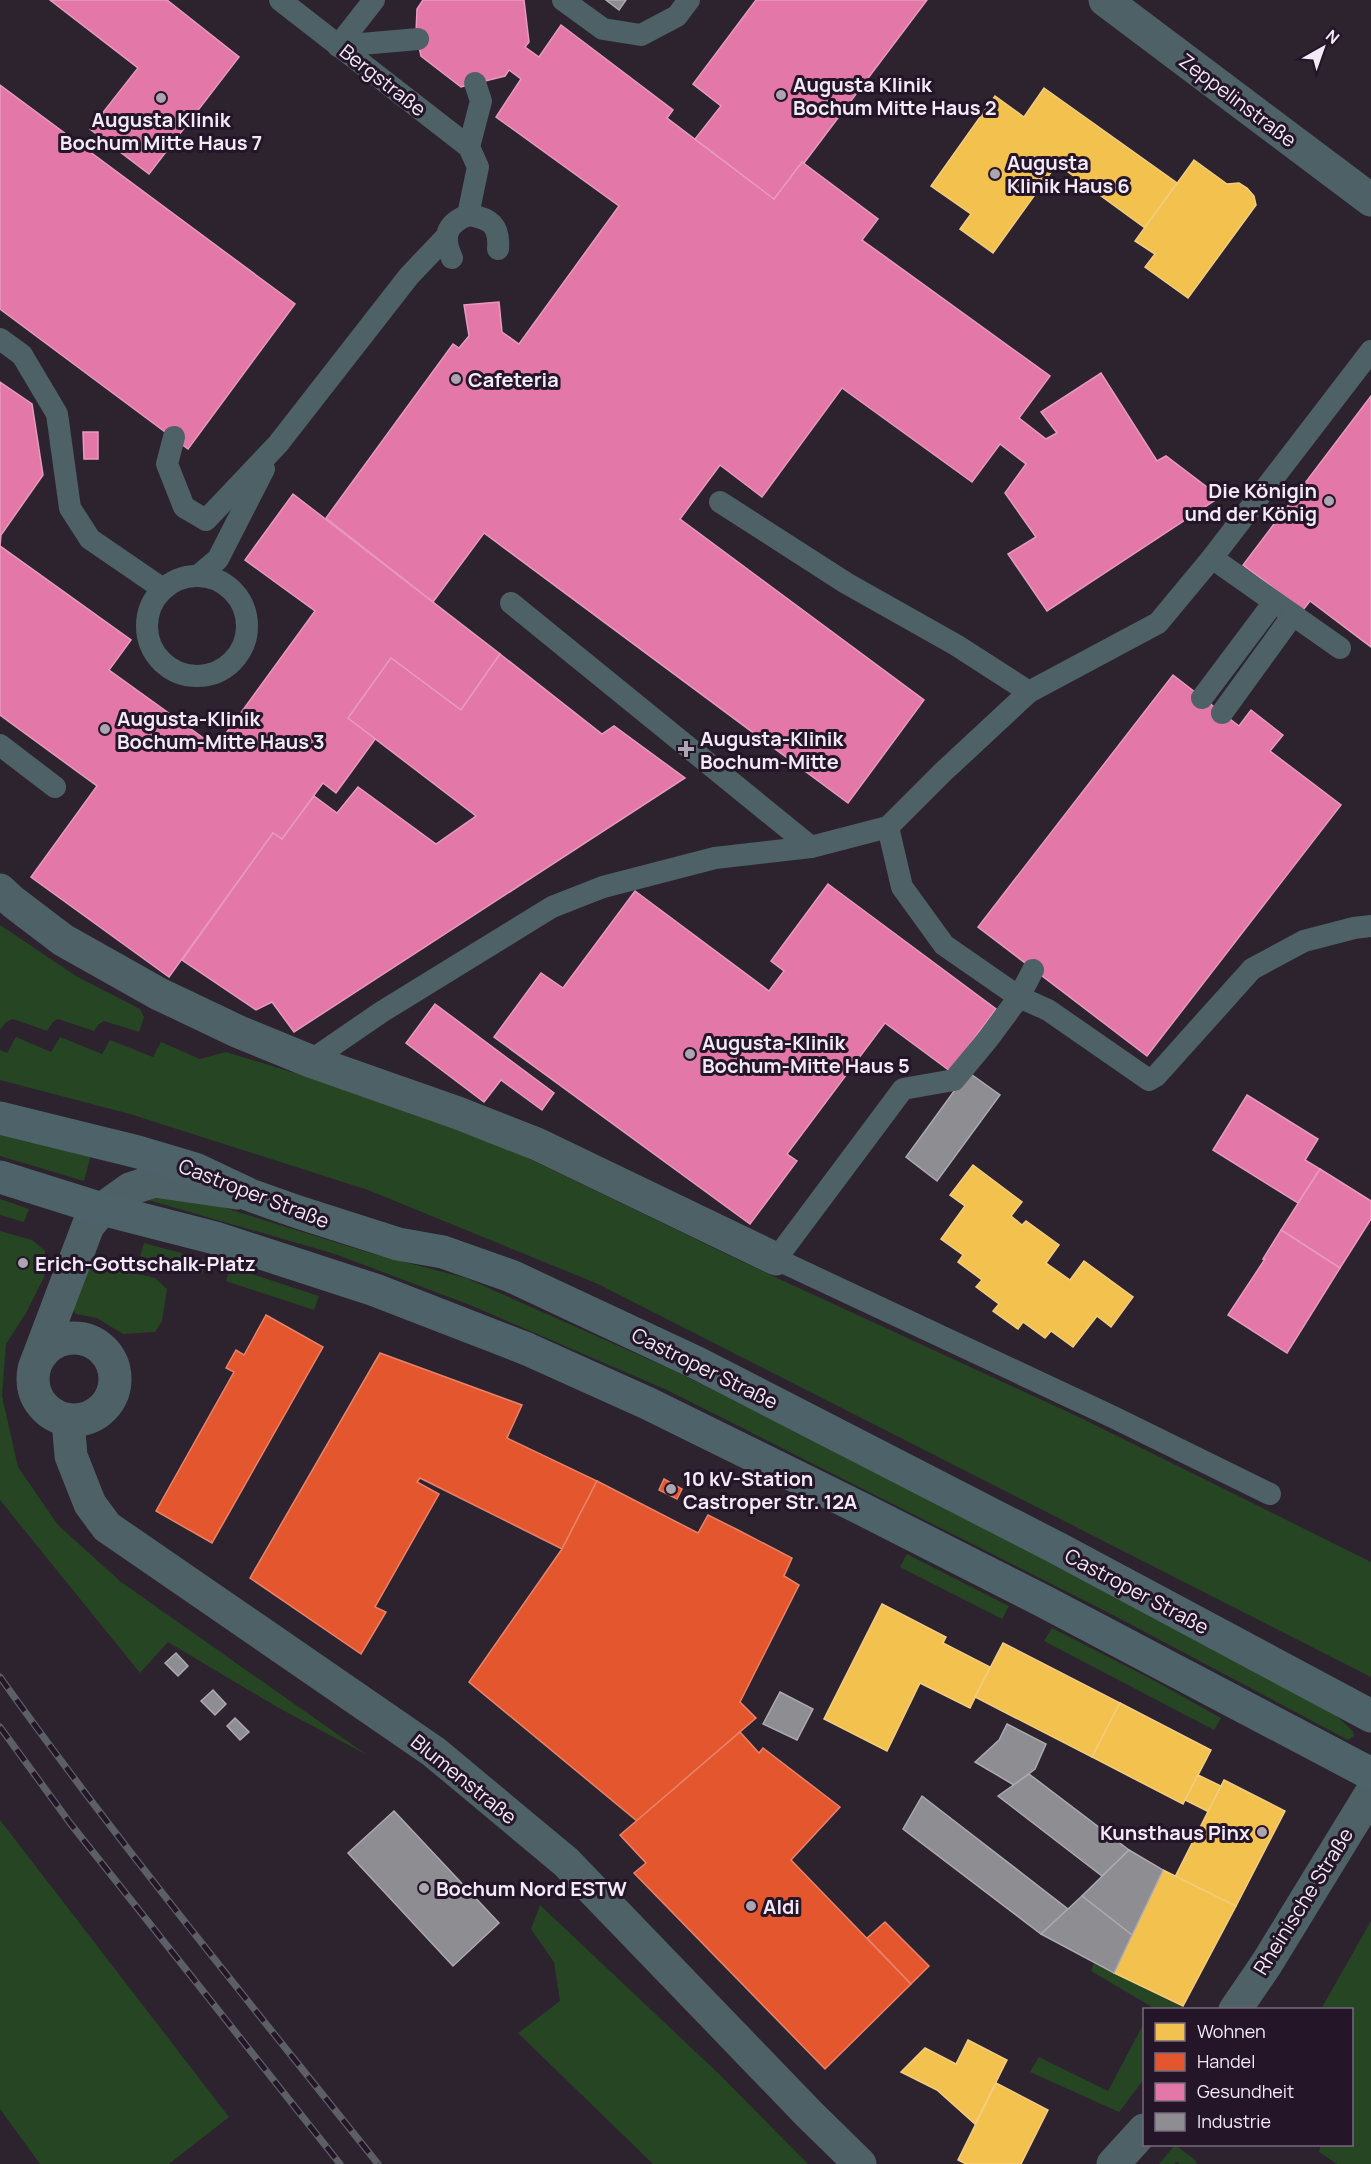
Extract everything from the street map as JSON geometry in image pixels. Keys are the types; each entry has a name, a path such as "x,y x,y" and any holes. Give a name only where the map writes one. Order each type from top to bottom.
{"main road":[{"name":"Castroper Straße","path":"0,1118 138,1152 195,1169 250,1195 371,1236 443,1252 522,1281 697,1363 1059,1549 1371,1716"},
{"path":"0,1177 102,1209 215,1239 375,1290 527,1349 647,1403 872,1514 1045,1602 1371,1774"}],"street":[{"name":"Zeppelinstraße","path":"1105,0 1371,200"},
{"path":"0,890 63,940 159,994 239,1032 310,1061 458,1113 537,1144 776,1259"},
{"path":"38,1358 51,1344 70,1338 90,1342 104,1352 111,1361 115,1374 112,1393 102,1409 83,1419 68,1420 46,1409 35,1392 33,1372 38,1358 88,1226 102,1209 130,1189 154,1181 250,1195"},
{"name":"Blumenstraße","path":"68,1420 71,1456 90,1504 107,1527 434,1752 566,1862 860,2164"},
{"name":"Rheinische Straße","path":"1236,2008 1267,1963 1371,1793"},
{"path":"1113,2164 1143,2131"}],"lane":[{"name":"Bergstraße","path":"280,0 473,157"},
{"path":"338,46 374,0"},
{"path":"563,0 603,29 640,35 677,16 689,0"},
{"path":"338,46 417,39"},
{"path":"468,215 481,101 475,83"},
{"path":"174,437 167,464 184,507 206,520 278,444 410,276 450,247 449,228 456,220 468,215 483,217 495,227 499,237 498,249"},
{"path":"0,339 22,355 57,414 70,508 90,539 163,589"},
{"path":"310,1061 383,1011 552,907 603,887 715,858 811,847 888,827 1029,692 1158,623 1212,558 1371,351"},
{"path":"198,576 218,559 278,444"},
{"path":"720,502 846,584 956,645 1029,692"},
{"path":"1212,558 1340,648"},
{"path":"198,576 218,580 233,590 245,609 248,630 242,649 235,660 219,672 195,676 176,671 160,659 151,646 147,631 150,609 163,589 180,579 198,576"},
{"path":"1202,698 1274,602"},
{"path":"511,603 811,847"},
{"path":"1222,713 1293,615"},
{"path":"0,745 55,787"},
{"path":"888,827 902,887 944,945 1019,997 1048,1010 1149,1080 1156,1076 1252,969 1304,941 1371,926"},
{"path":"1033,970 1019,997 954,1080 903,1089 776,1259 1270,1494"}],"green space":[{"path":"0,925 76,976 140,1009 144,1017 139,1032 104,1021 94,1031 58,1019 47,1031 13,1019 6,1022 0,1030"},
{"path":"16,1037 51,1052 60,1037 102,1054 110,1040 153,1057 161,1042 200,1059 226,1052 324,1082 486,1138 747,1264 1081,1418 1371,1562 1371,1677 598,1284 368,1190 130,1114 0,1080 0,1050 7,1053"},
{"path":"0,1131 92,1151 84,1181 0,1156"},
{"path":"150,1197 206,1202 370,1253 466,1278 675,1371 890,1479 1327,1708 1353,1731 1354,1736 1348,1740 1111,1614 667,1390 470,1305 335,1254 148,1200"},
{"path":"0,1199 29,1209 24,1222 0,1215"},
{"path":"0,1231 32,1240 45,1251 45,1275 26,1313 6,1344 2,1396 18,1467 58,1525 121,1582 367,1755 277,1707 168,1642 140,1673 0,1500"},
{"path":"144,1243 206,1260 202,1274 140,1256"},
{"path":"90,1263 155,1278 167,1289 162,1321 155,1332 123,1334 97,1318 76,1314 72,1308"},
{"path":"230,1267 319,1296 314,1310 226,1281"},
{"path":"907,1554 1009,1606 1002,1619 900,1567"},
{"path":"1052,1628 1221,1718 1214,1730 1044,1641"},
{"path":"0,1820 229,2117 169,2164 40,2164 0,2109"},
{"path":"540,1905 719,2074 808,2164 653,2164 518,2033 560,2001 554,1962 531,1929"},
{"path":"1371,1921 1371,2164 1337,2164 1319,2152 1321,2146 1353,2146 1353,2008 1322,2008"},
{"path":"1094,1963 1184,2008 1152,2008 1091,1971"},
{"path":"1143,2025 1143,2080 1119,2112 1030,2072 1039,2057 1108,2091"},
{"path":"1176,2146 1197,2164 1177,2162 1159,2164"}],"building: Wohnen":[{"name":"Augusta Klinik Haus 6","path":"1044,88 1177,183 1145,228 1057,164 993,253 960,229 971,214 931,186 995,96 1024,117"},
{"path":"1194,160 1227,184 1239,183 1247,188 1254,196 1256,205 1188,298 1145,267 1155,254 1135,241"},
{"path":"973,1165 1022,1202 1011,1216 1022,1225 1026,1221 1059,1245 1046,1263 1070,1280 1084,1261 1133,1297 1111,1327 1097,1316 1073,1347 1051,1331 1045,1338 1023,1322 1018,1329 993,1311 999,1304 976,1287 982,1280 958,1262 963,1255 941,1239 965,1206 950,1195"},
{"path":"882,1604 946,1637 943,1643 990,1667 970,1708 920,1683 887,1751 824,1719"},
{"path":"1003,1643 1120,1703 1092,1757 975,1697"},
{"path":"1120,1703 1211,1750 1183,1804 1092,1757"},
{"path":"1198,1775 1221,1786 1209,1812 1185,1800"},
{"path":"1224,1780 1285,1811 1236,1906 1175,1877"},
{"path":"1163,1870 1236,1906 1183,2006 1114,1973"},
{"path":"968,2040 1007,2060 975,2124 937,2090 901,2072 925,2048 956,2064"},
{"path":"996,2083 1048,2110 1021,2164 966,2164 958,2160"}],"building: Handel":[{"path":"266,1315 323,1347 212,1543 156,1511 234,1372 226,1368 236,1350 244,1355"},
{"path":"380,1353 522,1405 507,1438 597,1481 562,1549 420,1478 417,1482 439,1494 375,1607 386,1612 361,1654 250,1578"},
{"name":"10 kV-Station Castroper Str. 12A","path":"664,1479 682,1489 677,1499 659,1490"},
{"path":"597,1481 698,1533 708,1515 736,1529 792,1558 784,1576 799,1585 740,1702 756,1718 637,1821 469,1682 562,1549"},
{"name":"Aldi","path":"740,1732 759,1753 763,1748 840,1807 791,1860 911,1984 825,2069 634,1873 646,1863 620,1835"},
{"path":"885,1922 929,1966 911,1984 867,1938"}],"building: Gesundheit":[{"name":"Augusta Klinik Bochum Mitte Haus 7","path":"50,0 167,0 239,57 149,174 90,129 138,68"},
{"name":"Augusta-Klinik Bochum-Mitte","path":"423,0 524,0 529,42 525,47 539,57 561,25 673,110 667,118 774,199 802,162 878,219 862,240 1050,376 1019,418 1046,439 1057,433 1041,412 1101,373 1157,461 1166,456 1220,497 1047,611 1008,554 1036,537 1005,493 1026,464 1000,444 972,482 842,388 762,497 720,465 680,519 924,700 848,803 484,533 433,602 326,518 453,344 459,348 469,336 464,305 499,302 502,332 519,344 619,206 496,117 521,79 509,70 505,76 461,87 421,56 416,33 417,9"},
{"name":"Augusta Klinik Bochum Mitte Haus 2","path":"756,0 927,0 804,163 802,162 774,199 695,139 721,106 693,84"},
{"path":"0,85 295,304 188,449 0,309"},
{"path":"0,382 32,404 43,475 1,535 0,546"},
{"path":"1371,396 1371,647 1310,601 1303,610 1243,565"},
{"path":"83,432 98,432 98,459 84,459"},
{"name":"Augusta-Klinik Bochum-Mitte Haus 3","path":"293,494 500,654 461,710 391,658 348,718 376,738 336,793 323,783 282,839 273,833 169,977 31,877 97,786 0,715 0,546 131,640 109,670 216,747 315,611 245,560"},
{"name":"Augusta-Klinik Bochum-Mitte Haus 3","path":"500,654 602,734 614,726 685,778 294,1032 272,1002 256,1010 182,960 273,833 282,839 314,796 337,813 358,787 436,844 476,816 348,718 391,658 461,710"},
{"path":"1173,675 1239,726 1251,710 1283,735 1270,751 1341,805 1147,1056 978,927"},
{"name":"Augusta-Klinik Bochum-Mitte Haus 5","path":"828,884 996,1009 950,1071 885,1023 787,1154 797,1161 750,1224 494,1037 541,973 563,988 635,891 769,991 784,971 771,961"},
{"path":"435,1004 554,1093 542,1110 501,1080 484,1102 406,1043"},
{"path":"1247,1095 1318,1139 1305,1160 1320,1169 1298,1203 1213,1150"},
{"path":"1320,1169 1371,1201 1371,1219 1340,1268 1281,1230"},
{"path":"1281,1230 1340,1268 1287,1353 1228,1315"}],"building: Industrie":[{"path":"606,0 626,0 619,10"},
{"path":"968,1072 1000,1095 937,1181 906,1157"},
{"path":"176,1653 188,1666 178,1676 165,1663"},
{"path":"213,1690 226,1704 215,1715 201,1701"},
{"path":"780,1692 813,1709 797,1740 763,1724"},
{"path":"235,1718 249,1732 240,1740 227,1726"},
{"path":"1007,1724 1046,1744 1035,1769 1014,1785 975,1762 999,1740"},
{"path":"1029,1774 1129,1850 1102,1876 998,1796"},
{"path":"922,1796 1068,1909 1041,1934 903,1829"},
{"name":"Bochum Nord ESTW","path":"394,1811 499,1923 453,1966 348,1853"},
{"path":"1129,1850 1163,1870 1132,1935 1082,1896"},
{"path":"1082,1896 1132,1935 1114,1973 1041,1934"}],"railway":[{"path":"0,1677 138,1862 378,2164"},
{"path":"0,1727 70,1823 340,2164"}],"place":[{"name":"Augusta Klinik Bochum Mitte Haus 2","path":"781,95"},
{"name":"Augusta Klinik Bochum Mitte Haus 7","path":"161,98"},
{"name":"Augusta Klinik Haus 6","path":"995,174"},
{"name":"Cafeteria","path":"456,379"},
{"name":"Die Königin und der König","path":"1329,501"},
{"name":"Augusta-Klinik Bochum-Mitte Haus 3","path":"105,729"},
{"name":"Augusta-Klinik Bochum-Mitte","path":"686,749"},
{"name":"Augusta-Klinik Bochum-Mitte Haus 5","path":"690,1054"},
{"name":"Erich-Gottschalk-Platz","path":"23,1263"},
{"name":"10 kV-Station Castroper Str. 12A","path":"671,1489"},
{"name":"Kunsthaus Pinx","path":"1262,1832"},
{"name":"Bochum Nord ESTW","path":"424,1888"},
{"name":"Aldi","path":"751,1906"}]}
